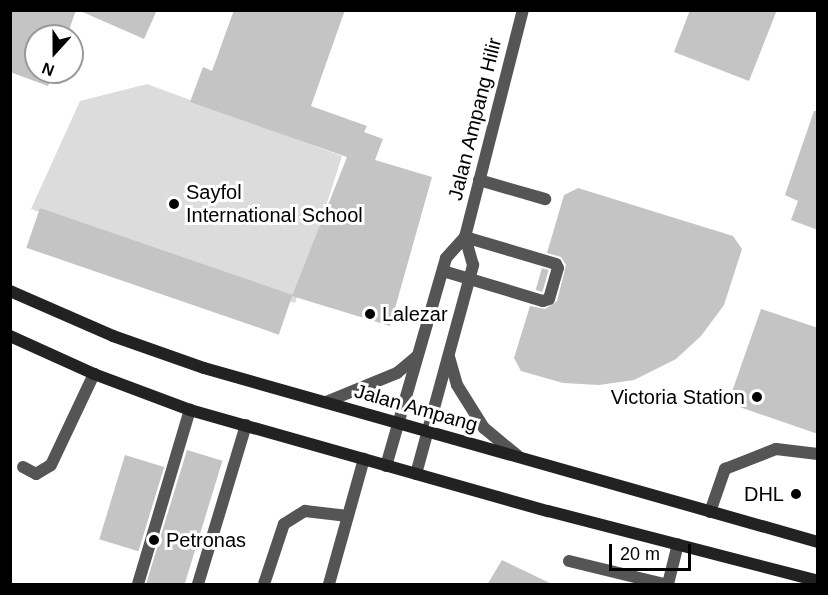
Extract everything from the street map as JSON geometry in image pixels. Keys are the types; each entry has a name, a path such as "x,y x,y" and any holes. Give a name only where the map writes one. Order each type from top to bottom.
{"main road":[{"name":"Jalan Ampang","path":"10,291 113,336 204,368 818,542"},
{"path":"10,336 94,374 190,410 386,466 818,581"}],"street":[{"name":"Jalan Ampang Hilir","path":"386,466 446,258 465,237 523,10"},
{"path":"479,180 545,199"},
{"name":"Jalan Ampang Hilir","path":"416,474 473,265 465,237"},
{"path":"443,271 543,301 549,299 558,268 556,264 465,237"},
{"path":"326,402 397,373 418,355"},
{"path":"449,356 457,385 484,428 522,459"},
{"path":"23,467 36,474 51,465 94,374"},
{"path":"138,585 190,410"},
{"path":"198,585 246,425"},
{"path":"710,512 725,470 776,449 818,454"},
{"path":"329,585 364,459"},
{"path":"264,585 284,524 305,511 348,516"},
{"path":"569,561 666,585 678,544"}],"shaded area":[{"path":"147,84 342,156 295,303 31,209 80,101"}],"building":[{"path":"10,10 76,10 71,24 24,24 24,77 10,72"},
{"path":"78,10 157,10 144,39"},
{"path":"234,10 345,10 311,106 367,126 364,132 383,139 375,160 432,177 390,326 292,296 347,157 190,102 203,67 212,71"},
{"path":"690,10 777,10 749,81 674,52"},
{"path":"814,111 818,111 818,230 791,220 798,201 785,195"},
{"path":"578,188 733,236 742,249 724,305 701,336 676,359 634,380 599,385 563,383 521,371 514,358 530,306 545,309 557,301 566,265 561,257 547,253 564,195"},
{"path":"40,208 292,295 279,335 26,248"},
{"path":"542,268 549,270 542,292 536,290"},
{"path":"761,309 818,328 818,434 728,403"},
{"path":"187,450 222,461 185,584 146,584"},
{"path":"125,455 164,467 138,551 99,539"},
{"path":"502,560 554,585 487,585"}],"place":[{"name":"Sayfol International School","path":"174,204"},
{"name":"Lalezar","path":"370,314"},
{"name":"Victoria Station","path":"757,397"},
{"name":"DHL","path":"796,494"},
{"name":"Petronas","path":"154,540"}]}
